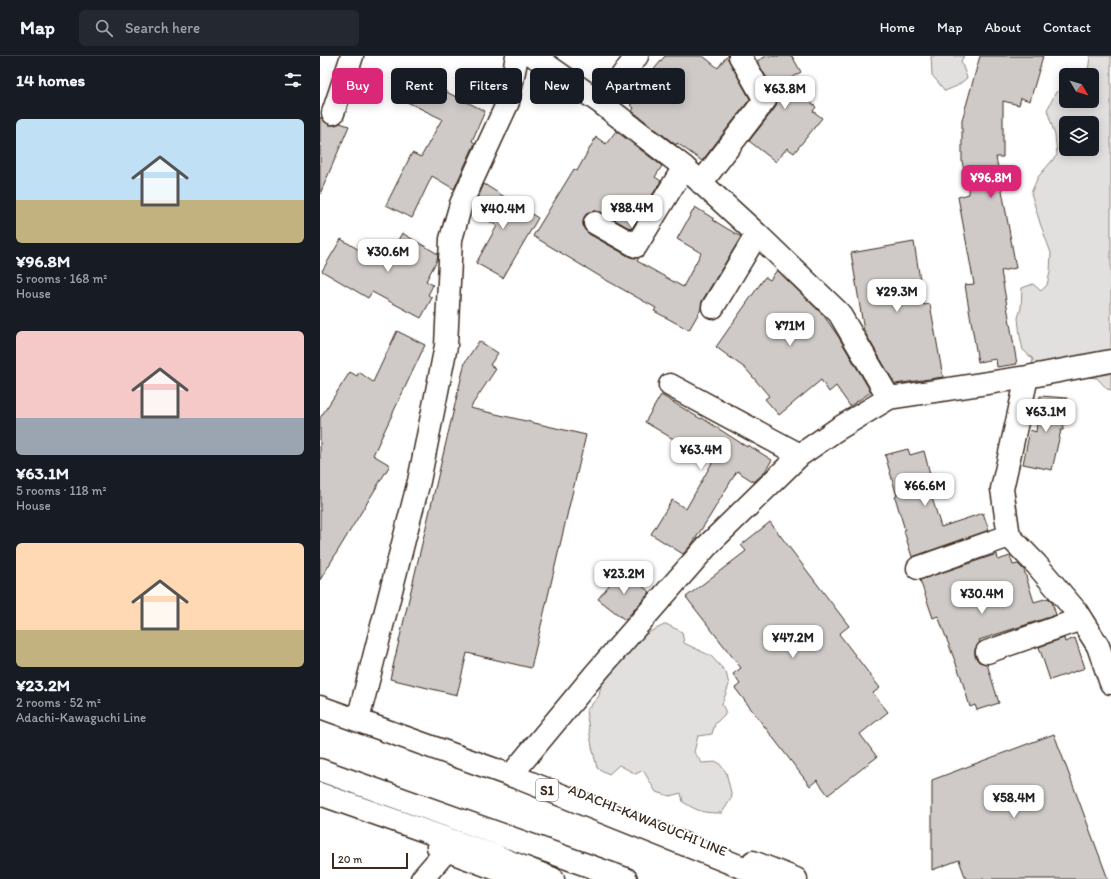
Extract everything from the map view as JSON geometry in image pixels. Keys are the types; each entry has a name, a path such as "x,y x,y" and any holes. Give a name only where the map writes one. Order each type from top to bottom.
{"main road":[{"path":"333,113 352,56"},
{"path":"360,712 418,481 446,346 451,239 461,204 508,102 517,56"},
{"path":"534,56 592,97"},
{"path":"628,68 637,56"},
{"path":"701,182 765,100 740,56"},
{"path":"602,104 684,167 701,182 838,313 889,398"},
{"path":"595,223 636,246 684,167"},
{"path":"713,307 757,234"},
{"path":"517,768 595,674 707,546 800,455 836,430 889,398 1027,377 1111,361"},
{"path":"1027,377 1002,489 1009,536 1036,564 1080,618 1098,646 1111,683"},
{"path":"670,385 800,455"},
{"path":"918,568 1009,536"},
{"path":"987,652 1080,618"},
{"name":"ADACHI-KAWAGUCHI LINE","path":"320,698 517,768 796,879"},
{"name":"S1","path":"320,707 521,780 771,879"},
{"path":"320,770 626,879"},
{"path":"320,794 493,855 553,879"},
{"path":"320,805 447,850 523,879"},
{"path":"688,846 751,879"},
{"path":"422,879 447,850"}],"shaded area":[{"path":"931,56 964,56 961,61 967,78 957,86 945,91 932,75"},
{"path":"1090,56 1111,56 1111,390 1107,389 1097,378 1031,371 1033,359 1023,350 1020,336 1018,318 1021,308 1022,288 1033,284 1041,291 1047,285 1050,272 1051,253 1031,193 1038,177 1057,155 1055,135 1047,110 1056,92 1059,90 1059,108 1099,108 1099,68 1088,68"},
{"path":"666,624 682,632 684,643 711,656 726,672 729,685 722,704 726,713 715,724 712,734 698,736 694,752 702,763 718,762 726,772 732,797 722,813 706,812 693,808 683,802 681,793 670,796 656,792 643,770 636,774 619,765 609,774 597,768 586,711 599,696 601,683 632,641"}],"building":[{"path":"665,56 703,56 718,68 726,57 750,99 702,161 677,143 676,145 632,111 634,108 630,105 631,104 685,104 685,68 655,68"},
{"path":"767,56 792,56 801,72 789,79 812,97 809,101 816,107 813,111 822,118 794,153 787,148 776,162 749,141 775,108 777,101 776,94 757,61"},
{"path":"980,56 1043,56 1030,101 1021,98 1019,105 1003,101 1003,157 996,157 1016,268 1001,271 1017,364 997,367 996,359 978,362 965,285 974,284 958,197 969,194 962,161 962,120"},
{"path":"447,92 455,96 455,104 471,104 485,111 472,141 475,143 454,189 432,176 412,218 386,205 412,153 421,157 442,119 411,104 447,104"},
{"path":"320,117 329,125 340,123 349,126 320,194"},
{"path":"616,131 662,166 655,177 661,181 631,229 601,212 594,211 588,212 584,217 584,229 589,234 630,257 639,258 637,261 683,287 701,253 677,239 695,207 741,237 702,301 701,309 689,330 654,311 656,308 533,236 574,169 577,171 596,137 606,144"},
{"path":"484,184 538,218 503,278 476,263 497,226 481,216 485,210 475,204"},
{"path":"402,233 438,254 437,260 426,281 433,285 428,295 432,298 421,318 372,292 368,298 322,271 341,239 384,265"},
{"path":"914,242 924,305 930,304 943,377 895,384 864,331 851,253"},
{"path":"777,270 824,316 838,336 871,392 850,406 836,386 829,392 821,380 779,415 765,399 769,396 746,369 716,347 765,277 770,280"},
{"path":"397,331 425,345 373,455 390,465 320,580 320,418 350,372 357,376 359,372 373,382"},
{"path":"479,341 498,353 490,365 496,369 470,408 586,435 531,668 467,653 457,695 390,679 465,362"},
{"path":"661,395 701,419 702,418 747,447 748,445 772,460 764,473 754,482 737,471 692,544 683,554 651,534 672,500 686,509 713,461 677,438 675,440 645,422"},
{"path":"1040,396 1067,398 1063,430 1061,430 1052,470 1023,464 1030,430 1036,432"},
{"path":"908,449 910,455 924,451 930,474 925,475 941,527 983,513 989,530 912,557 885,455"},
{"path":"770,522 849,626 839,634 880,688 873,693 888,712 860,734 877,757 828,795 817,780 810,786 735,688 740,684 733,674 741,668 686,597 746,551 741,545"},
{"path":"997,554 998,560 1010,556 1013,565 1018,564 1024,570 1034,602 1048,598 1052,602 1056,615 979,640 980,642 975,649 975,656 979,662 987,664 999,703 977,710 975,705 970,707 961,677 938,616 933,618 920,580"},
{"path":"621,570 650,592 625,620 598,599"},
{"path":"1064,638 1065,642 1075,638 1085,668 1050,680 1039,647"},
{"path":"1054,734 1108,879 966,879 959,860 932,870 932,780"}]}
